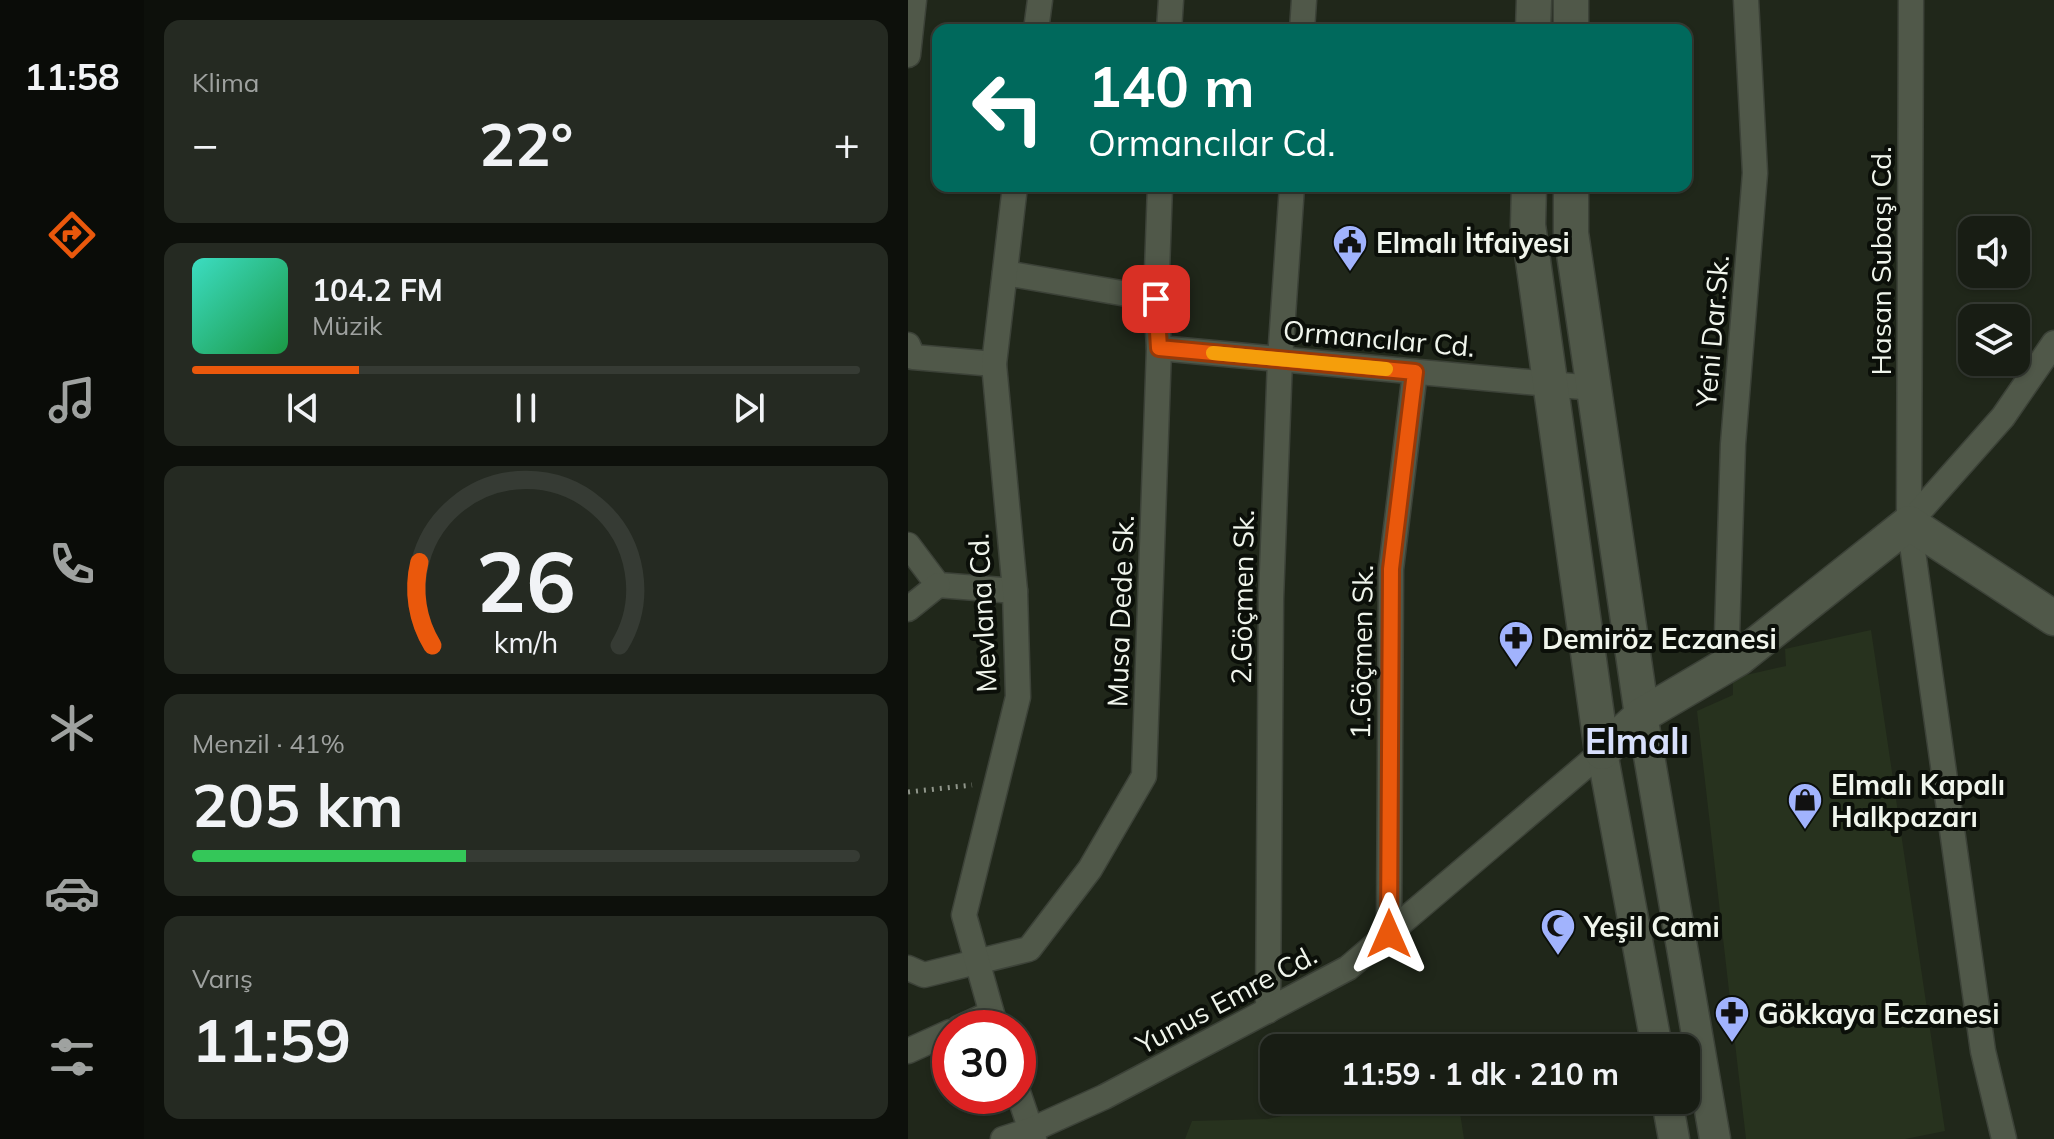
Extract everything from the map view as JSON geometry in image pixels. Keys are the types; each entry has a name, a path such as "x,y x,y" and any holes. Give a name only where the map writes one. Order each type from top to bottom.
{"main road":[{"path":"1533,24 1534,0"},
{"path":"1571,0 1571,24"},
{"path":"1529,192 1528,225 1602,752"},
{"path":"1571,192 1571,233 1642,715"},
{"path":"1602,752 1642,715 1739,658 1909,523 2054,618"}],"street":[{"path":"908,55 914,0"},
{"path":"1037,24 1040,0"},
{"path":"1169,24 1171,0"},
{"path":"1302,24 1304,0"},
{"name":"Yeni Dar.Sk.","path":"1726,666 1733,444 1755,173 1746,0"},
{"name":"Hasan Subaşı Cd.","path":"1911,0 1909,523 1983,1051 2004,1139"},
{"name":"Mevlana Cd.","path":"991,1010 964,915 1018,697 1015,591 994,364 1014,192"},
{"name":"Musa Dede Sk.","path":"908,968 924,975 1029,949 1090,869 1144,776 1159,348 1156,299 1160,192"},
{"name":"2.Göçmen Sk.","path":"1268,1011 1271,599 1280,359 1292,192"},
{"path":"1005,273 1156,299"},
{"path":"1909,523 2003,417 2054,343"},
{"path":"908,345 913,357 994,364"},
{"name":"Ormancılar Cd.","path":"1159,348 1593,388"},
{"name":"1.Göçmen Sk.","path":"1389,934 1391,569 1415,372"},
{"path":"908,545 938,585"},
{"path":"908,609 938,585 1015,591"},
{"path":"1642,715 1715,1139"},
{"path":"1602,752 1654,1034"},
{"name":"Yunus Emre Cd.","path":"1003,1139 1032,1135 1348,968 1602,752"},
{"path":"908,1051 932,1040"},
{"path":"1025,1114 1032,1135"},
{"path":"1670,1114 1674,1139"}],"path":[{"path":"908,792 997,783"}],"shaded area":[{"name":"Elmalı Kapalı Halkpazarı","path":"1871,630 1945,1131 1905,1139 1746,1139 1697,711 1733,695 1733,678 1786,666 1785,649"},
{"path":"1292,1114 1460,1114 1464,1139 1185,1139 1192,1121 1268,1119"}],"slow traffic":[{"path":"1213,353 1386,369"}],"place":[{"name":"Elmalı İtfaiyesi","path":"1350,273"},
{"name":"Demiröz Eczanesi","path":"1516,669"},
{"name":"Elmalı Kapalı Halkpazarı","path":"1805,831"},
{"name":"Yeşil Cami","path":"1558,957"},
{"name":"Gökkaya Eczanesi","path":"1732,1044"}],"district":[{"name":"Elmalı","path":"1637,740"}],"route":[{"path":"1156,299 1159,348 1415,372 1391,569 1389,934"}]}
